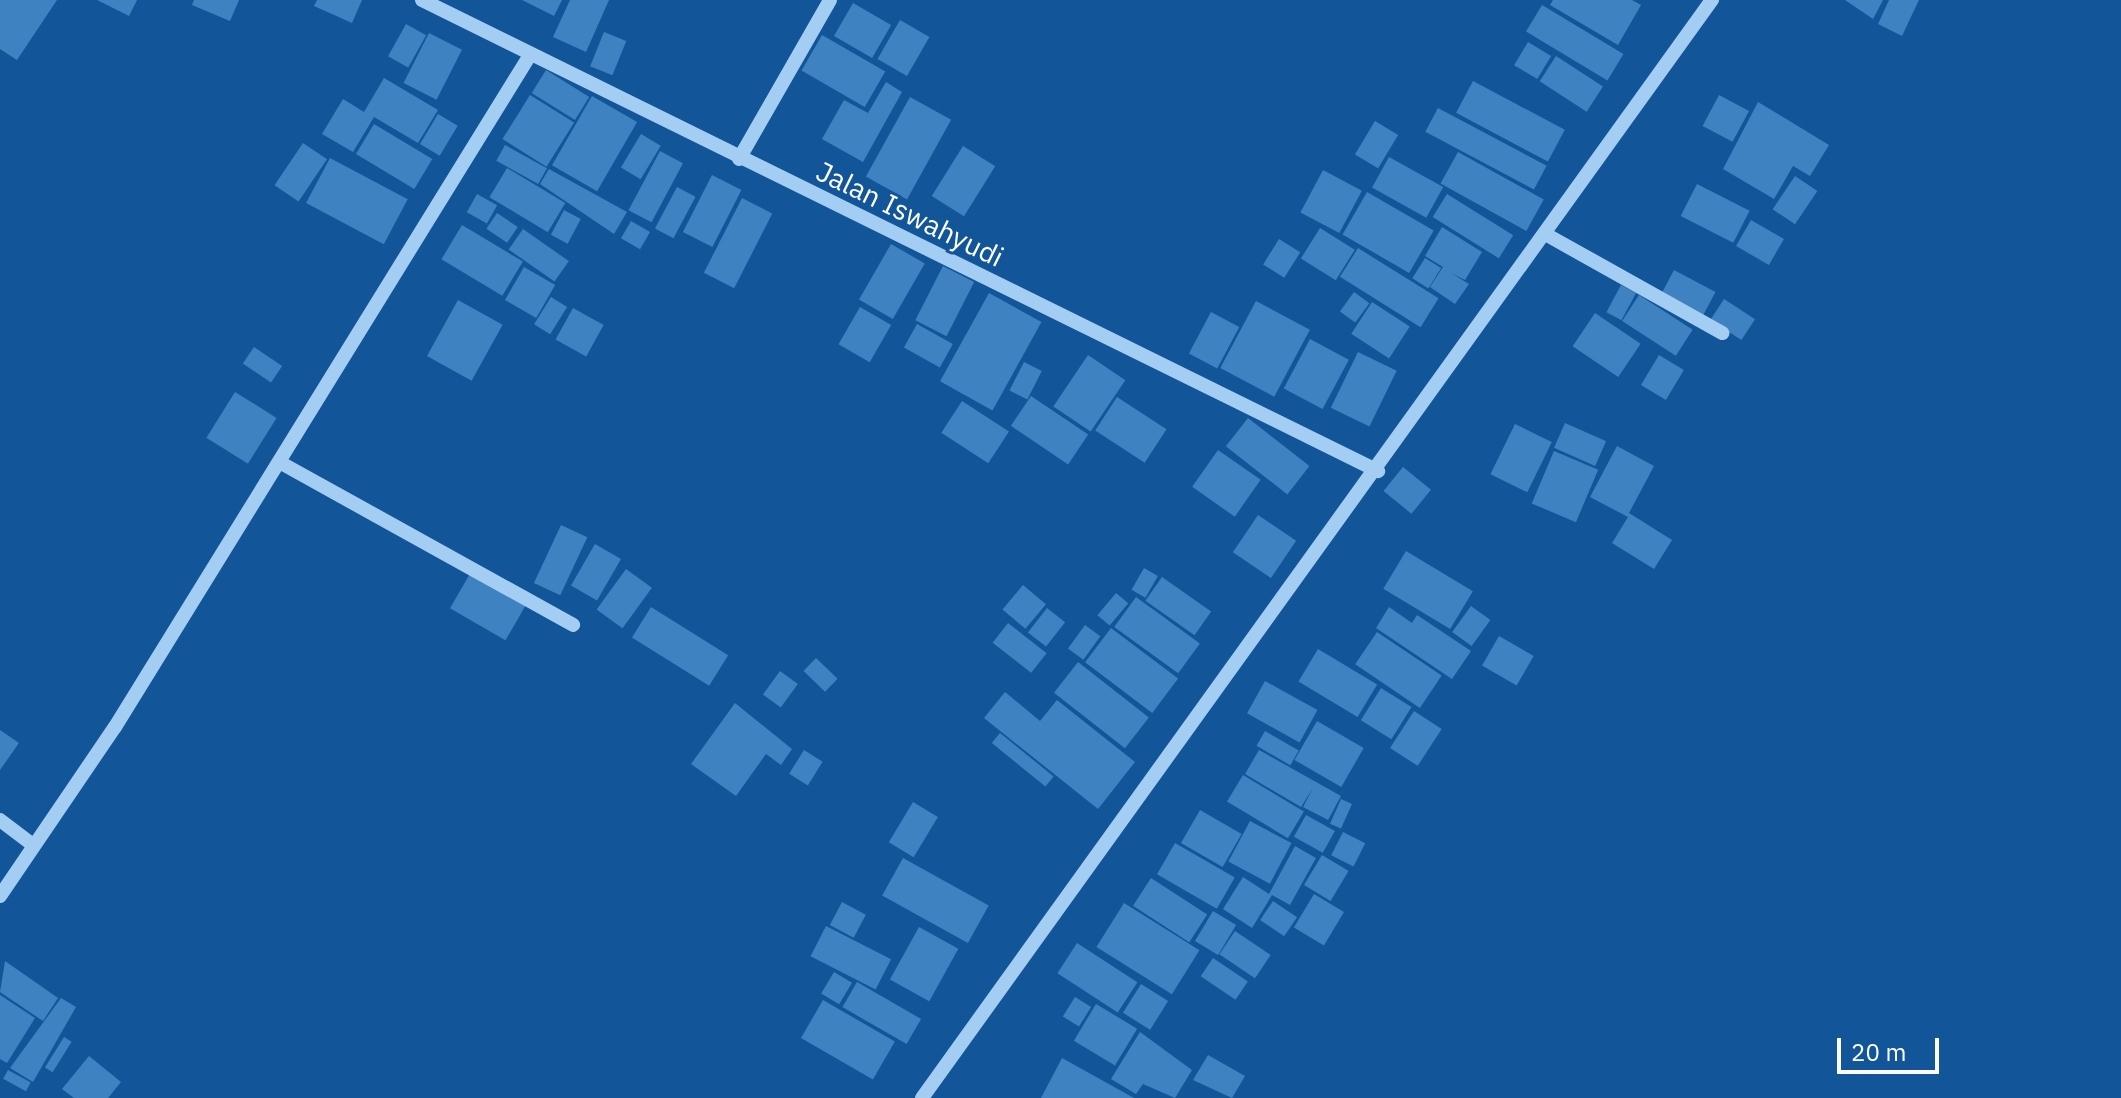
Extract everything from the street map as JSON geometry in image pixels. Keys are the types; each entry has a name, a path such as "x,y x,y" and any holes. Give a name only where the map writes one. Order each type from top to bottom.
{"street":[{"name":"Jalan Iswahyudi","path":"422,0 739,159 1378,471"},
{"path":"739,159 830,0"},
{"path":"922,1098 1378,471 1712,0"},
{"path":"0,896 281,463 530,55"},
{"path":"1547,235 1722,333"},
{"path":"281,463 573,625"},
{"path":"0,820 33,845"}],"building":[{"path":"0,0 57,0 17,60 0,49"},
{"path":"97,0 137,0 129,16"},
{"path":"194,0 239,0 230,21 192,5"},
{"path":"317,0 362,0 352,23 314,6"},
{"path":"522,0 562,0 554,16"},
{"path":"570,0 609,0 586,52 553,37"},
{"path":"1553,0 1632,0 1641,5 1618,45 1550,5"},
{"path":"1845,0 1883,0 1873,19"},
{"path":"1889,0 1919,0 1902,36 1878,24"},
{"path":"853,3 891,25 872,58 834,36"},
{"path":"1542,5 1623,54 1607,81 1526,32"},
{"path":"900,20 929,37 907,76 878,59"},
{"path":"406,24 426,35 408,68 388,56"},
{"path":"604,32 626,41 612,75 590,66"},
{"path":"429,33 462,50 437,100 404,83"},
{"path":"822,35 885,72 865,107 802,71"},
{"path":"1528,42 1551,56 1537,79 1514,65"},
{"path":"1556,56 1603,86 1587,112 1540,81"},
{"path":"546,70 589,97 575,120 532,93"},
{"path":"384,78 438,110 418,143 374,117 353,152 322,134 343,99 364,112"},
{"path":"1473,81 1565,130 1548,162 1456,113"},
{"path":"886,82 902,92 863,162 822,139 844,100 868,113"},
{"path":"530,95 574,123 547,167 502,139"},
{"path":"1719,95 1749,111 1733,142 1703,126"},
{"path":"592,96 637,122 597,191 552,165"},
{"path":"910,97 951,120 907,199 866,177"},
{"path":"1758,102 1829,145 1810,176 1793,166 1774,199 1723,169"},
{"path":"1438,108 1547,166 1534,190 1425,132"},
{"path":"438,114 458,126 440,156 420,144"},
{"path":"1375,121 1398,135 1378,168 1355,154"},
{"path":"374,124 432,159 414,189 356,154"},
{"path":"641,134 661,146 641,179 621,167"},
{"path":"303,143 327,159 299,201 274,185"},
{"path":"505,145 547,168 538,184 496,161"},
{"path":"963,146 995,166 964,216 932,196"},
{"path":"660,151 683,163 652,222 629,210"},
{"path":"1458,152 1544,200 1526,231 1441,183"},
{"path":"1389,157 1443,187 1426,218 1372,188"},
{"path":"330,158 408,199 384,244 306,203"},
{"path":"507,168 565,203 548,232 489,197"},
{"path":"549,169 627,212 614,234 540,184"},
{"path":"1323,170 1362,191 1339,233 1300,212"},
{"path":"712,175 741,190 712,247 683,232"},
{"path":"1795,176 1817,191 1795,224 1773,209"},
{"path":"1697,184 1750,211 1733,243 1681,216"},
{"path":"677,187 696,197 673,238 655,228"},
{"path":"1367,192 1434,230 1409,273 1342,234"},
{"path":"477,194 497,205 487,224 467,212"},
{"path":"1447,194 1513,235 1499,258 1433,217"},
{"path":"742,198 772,213 734,288 704,273"},
{"path":"564,210 581,219 568,244 551,235"},
{"path":"497,213 518,227 507,243 486,229"},
{"path":"1751,220 1784,239 1769,265 1736,246"},
{"path":"631,221 650,232 640,249 621,238"},
{"path":"462,225 523,262 502,296 441,259"},
{"path":"1442,227 1482,252 1465,280 1451,273 1469,284 1455,304 1430,287 1443,267 1425,256"},
{"path":"1320,228 1355,250 1336,280 1301,259"},
{"path":"523,229 569,261 555,282 509,249"},
{"path":"1279,239 1300,252 1284,278 1263,264"},
{"path":"891,244 925,264 893,319 859,299"},
{"path":"1358,248 1439,298 1421,327 1340,277"},
{"path":"1425,258 1441,268 1428,288 1412,278"},
{"path":"943,266 974,282 946,336 915,320"},
{"path":"524,267 555,285 536,318 505,300"},
{"path":"1674,270 1715,292 1703,315 1662,293"},
{"path":"1621,285 1636,293 1621,320 1606,312"},
{"path":"1354,292 1369,303 1355,323 1340,311"},
{"path":"989,293 1041,322 993,410 940,381"},
{"path":"1639,295 1693,330 1676,356 1622,321"},
{"path":"551,297 567,307 550,334 534,324"},
{"path":"1724,299 1755,319 1741,340 1710,320"},
{"path":"458,300 503,325 472,381 427,356"},
{"path":"1256,301 1310,330 1274,397 1220,368"},
{"path":"1372,302 1410,327 1389,358 1351,334"},
{"path":"860,307 891,325 870,362 838,344"},
{"path":"573,308 604,325 586,356 556,339"},
{"path":"1211,312 1239,327 1217,369 1189,353"},
{"path":"1595,313 1641,344 1618,377 1573,346"},
{"path":"917,324 953,344 940,367 904,348"},
{"path":"1310,339 1349,360 1323,409 1284,388"},
{"path":"254,347 282,366 271,383 243,364"},
{"path":"1358,352 1397,371 1369,427 1331,408"},
{"path":"1088,355 1125,380 1091,432 1053,406"},
{"path":"1659,355 1684,370 1666,400 1641,385"},
{"path":"1024,362 1042,371 1027,400 1009,391"},
{"path":"235,392 277,418 248,464 206,438"},
{"path":"1031,396 1088,435 1068,464 1011,426"},
{"path":"1117,397 1166,429 1145,463 1095,431"},
{"path":"962,401 1009,431 988,463 941,433"},
{"path":"1248,418 1309,466 1287,494 1226,446"},
{"path":"1565,423 1606,441 1595,466 1554,448"},
{"path":"1515,424 1552,442 1527,492 1490,474"},
{"path":"1617,446 1654,466 1629,513 1672,540 1654,569 1612,543 1628,517 1590,497"},
{"path":"1218,450 1261,480 1235,517 1192,487"},
{"path":"1554,451 1598,470 1576,522 1532,503"},
{"path":"1403,467 1431,490 1411,514 1383,491"},
{"path":"1258,515 1296,541 1271,578 1233,552"},
{"path":"561,525 587,537 560,595 534,583"},
{"path":"595,544 621,559 597,601 571,586"},
{"path":"1406,551 1473,591 1450,629 1383,589"},
{"path":"1144,568 1158,576 1145,598 1132,590"},
{"path":"626,569 652,588 622,628 597,609"},
{"path":"471,572 526,604 505,640 450,608"},
{"path":"1162,577 1211,611 1195,635 1145,601"},
{"path":"1023,585 1046,604 1025,629 1002,610"},
{"path":"1116,593 1128,603 1110,625 1097,615"},
{"path":"1136,597 1200,643 1178,673 1114,627"},
{"path":"1471,606 1490,620 1472,646 1452,632"},
{"path":"651,607 728,655 709,686 632,638"},
{"path":"1389,607 1412,623 1417,615 1471,651 1452,679 1376,628"},
{"path":"1047,608 1065,622 1046,647 1028,632"},
{"path":"1008,623 1047,653 1031,673 993,643"},
{"path":"1085,625 1100,636 1083,660 1068,648"},
{"path":"1111,628 1178,679 1152,713 1085,662"},
{"path":"1377,632 1442,676 1420,708 1355,664"},
{"path":"1499,636 1534,656 1517,685 1482,665"},
{"path":"1318,649 1377,685 1358,717 1298,682"},
{"path":"816,658 838,679 825,692 803,671"},
{"path":"1078,662 1149,717 1125,748 1054,693"},
{"path":"780,671 798,684 781,707 763,694"},
{"path":"1265,681 1317,710 1300,742 1247,713"},
{"path":"1381,688 1412,707 1391,739 1361,720"},
{"path":"1005,692 1040,721 1057,700 1135,762 1098,809 984,718"},
{"path":"735,703 792,749 781,765 766,754 736,796 691,764"},
{"path":"1414,711 1442,729 1418,766 1390,748"},
{"path":"1317,721 1364,748 1341,787 1294,760"},
{"path":"0,730 19,743 0,770"},
{"path":"1265,731 1299,750 1290,765 1256,746"},
{"path":"1000,733 1054,776 1045,787 992,743"},
{"path":"804,750 823,762 808,785 789,774"},
{"path":"1259,750 1341,796 1328,820 1303,807 1313,788 1301,807 1245,774"},
{"path":"1243,775 1304,812 1288,838 1227,802"},
{"path":"1341,799 1352,804 1341,829 1330,824"},
{"path":"913,802 938,817 914,857 889,842"},
{"path":"1200,810 1242,834 1223,867 1181,843"},
{"path":"1306,815 1335,831 1323,853 1294,837"},
{"path":"1250,821 1291,843 1270,884 1228,862"},
{"path":"1343,832 1365,843 1353,867 1331,855"},
{"path":"1175,843 1235,877 1217,909 1157,874"},
{"path":"1295,846 1316,858 1290,905 1272,895 1252,928 1223,909 1243,877 1269,894"},
{"path":"1322,855 1349,871 1331,901 1304,885"},
{"path":"903,858 989,906 968,943 882,896"},
{"path":"1151,878 1207,914 1189,942 1133,906"},
{"path":"1314,894 1344,912 1324,945 1294,927"},
{"path":"1273,901 1297,917 1284,936 1260,920"},
{"path":"842,902 866,915 854,938 830,925"},
{"path":"1124,903 1199,950 1172,994 1096,947"},
{"path":"1213,911 1236,925 1218,955 1195,941"},
{"path":"826,926 891,959 876,989 811,956"},
{"path":"919,927 958,949 929,1001 890,979"},
{"path":"1235,931 1271,955 1255,978 1219,954"},
{"path":"1077,943 1137,982 1118,1012 1057,973"},
{"path":"1213,958 1248,981 1236,1000 1201,976"},
{"path":"5,961 58,998 43,1021 0,992"},
{"path":"834,972 852,983 839,1004 821,993"},
{"path":"857,982 921,1019 907,1044 842,1007"},
{"path":"1141,984 1168,1001 1150,1030 1123,1013"},
{"path":"0,995 35,1018 7,1063 0,1059"},
{"path":"1075,997 1091,1007 1079,1027 1063,1017"},
{"path":"61,998 76,1007 33,1082 10,1068"},
{"path":"823,1000 895,1042 873,1080 801,1038"},
{"path":"1096,1004 1137,1029 1115,1066 1074,1041"},
{"path":"1140,1032 1192,1070 1175,1098 1143,1084 1136,1094 1111,1079"},
{"path":"64,1037 72,1042 53,1072 45,1068"},
{"path":"1208,1055 1245,1076 1232,1098 1193,1080"},
{"path":"89,1056 121,1082 108,1098 74,1098 62,1089"},
{"path":"1062,1058 1134,1098 1041,1098"},
{"path":"8,1070 31,1083 26,1091 3,1079"}]}
